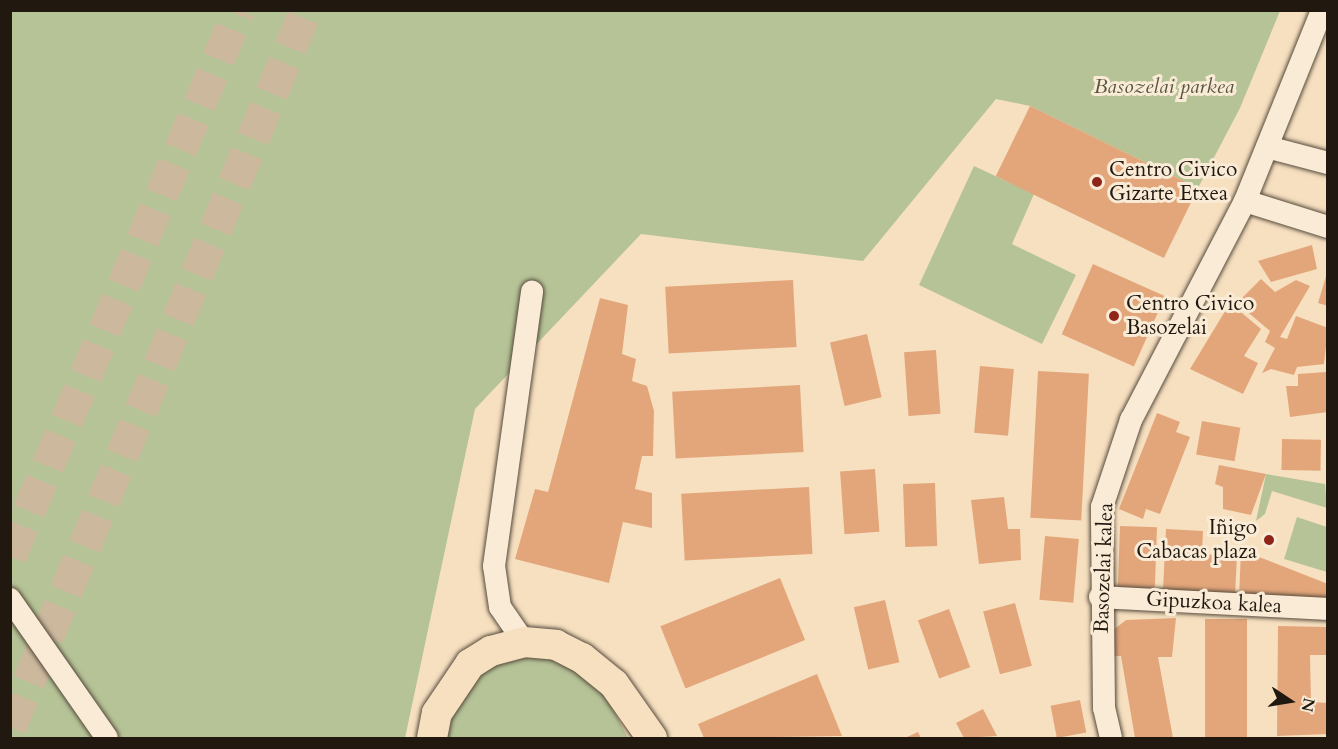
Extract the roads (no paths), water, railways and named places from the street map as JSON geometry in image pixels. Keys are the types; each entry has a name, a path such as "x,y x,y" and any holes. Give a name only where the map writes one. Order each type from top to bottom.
{"main road":[{"path":"432,738 437,713 470,664 491,651 524,642 556,645 582,658 614,684 652,738"}],"street":[{"name":"Basozelai kalea","path":"1111,738 1104,708 1100,597 1102,507 1131,420 1245,201 1322,10"},
{"path":"1267,147 1328,163"},
{"path":"1245,201 1328,227"},
{"path":"524,642 500,607 494,566 532,292"},
{"name":"Gipuzkoa kalea","path":"1100,597 1328,609"},
{"path":"10,599 106,738"}],"tunnel":[{"path":"10,556 239,10"},
{"path":"10,727 306,10"}],"place":[{"name":"Centro Civico Gizarte Etxea","path":"1097,182"},
{"name":"Centro Civico Basozelai","path":"1114,316"},
{"name":"Iñigo Cabacas plaza","path":"1269,540"}],"park label":[{"name":"Basozelai parkea","path":"1164,87"}]}
